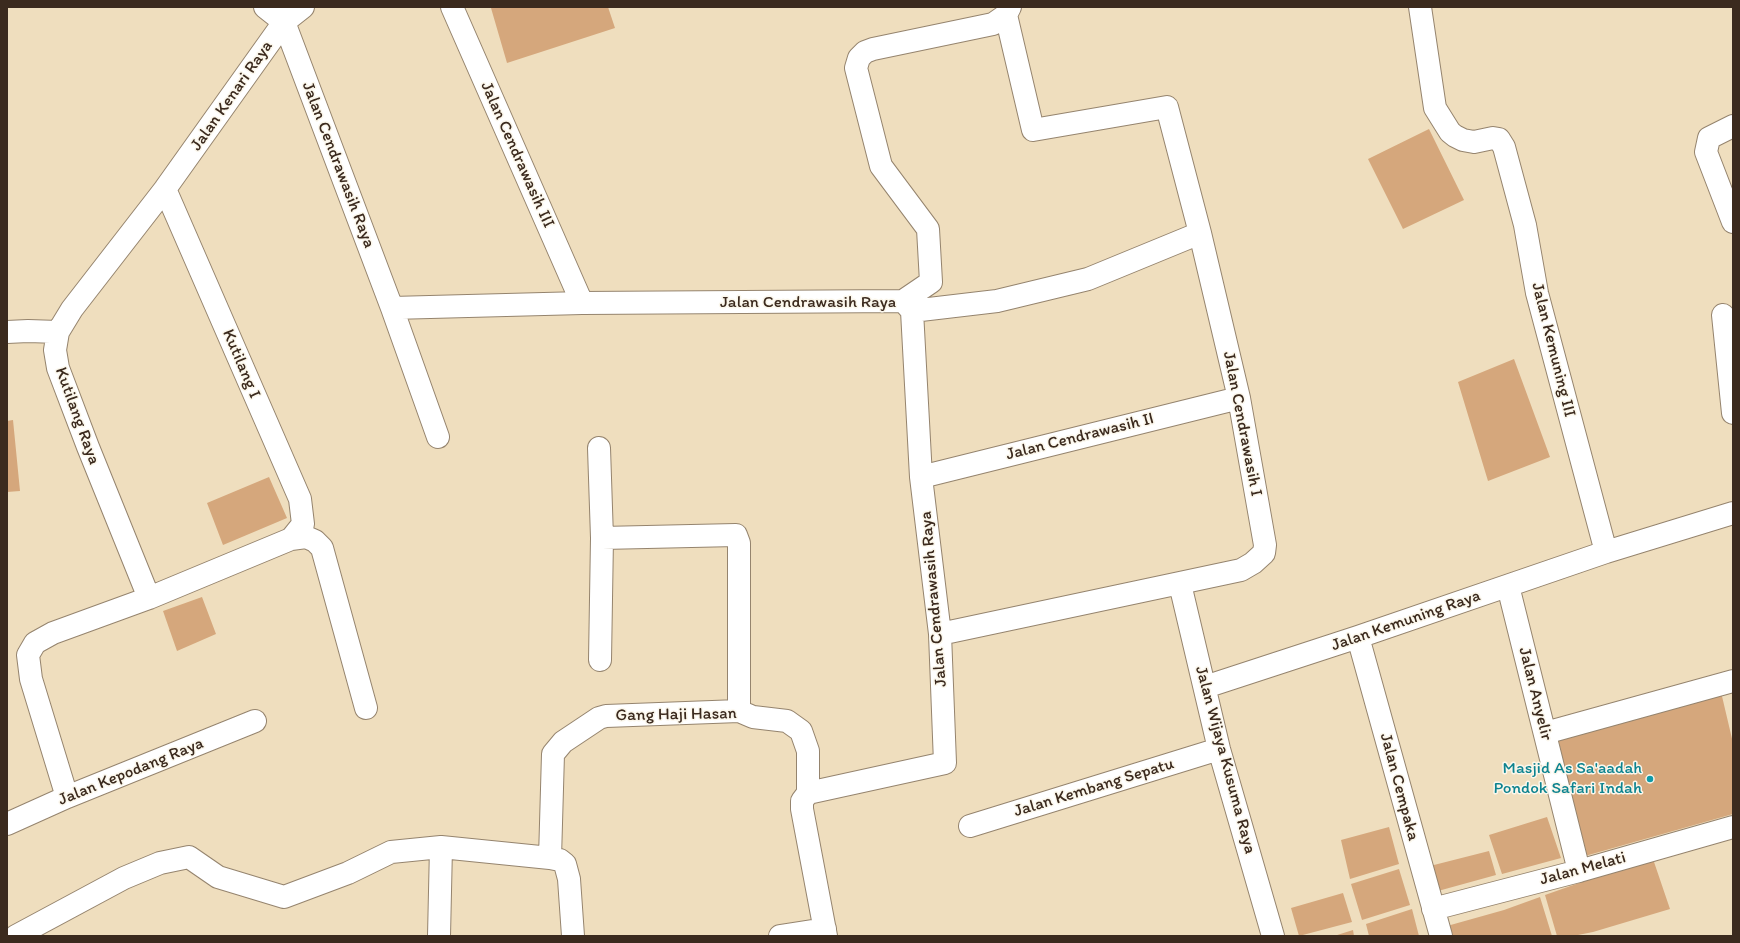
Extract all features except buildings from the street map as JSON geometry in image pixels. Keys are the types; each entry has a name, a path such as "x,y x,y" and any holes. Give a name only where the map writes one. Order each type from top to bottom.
{"street":[{"name":"Jalan Kenari Raya","path":"165,189 274,14 303,7"},
{"name":"Jalan Cendrawasih III","path":"452,7 582,303"},
{"name":"Jalan Kemuning III","path":"1420,7 1435,108 1450,132 1455,136 1463,140 1474,142 1493,138 1499,139 1504,147 1525,225 1537,293 1606,552"},
{"name":"Jalan Cendrawasih I","path":"940,634 1241,570 1253,563 1264,553 1265,545 1239,398 1200,233 1166,107 1033,130 1008,11"},
{"path":"908,306 931,282 928,229 881,166 856,68 859,58 865,52 873,49 993,24 1008,11"},
{"name":"Jalan Cendrawasih Raya","path":"274,14 392,308 438,438"},
{"path":"1733,126 1709,138 1706,152 1733,222"},
{"name":"Kutilang Raya","path":"149,598 58,368 55,350 58,332 72,309 165,189"},
{"name":"Kutilang I","path":"165,189 300,499 303,524 292,539"},
{"path":"908,306 997,301 1088,279 1200,233"},
{"name":"Jalan Cendrawasih Raya","path":"392,308 582,303 908,306 921,477 940,634 945,763 808,793"},
{"path":"1724,315 1733,413"},
{"path":"7,332 58,332"},
{"name":"Jalan Cendrawasih II","path":"921,477 1239,398"},
{"path":"599,448 602,538 600,660"},
{"name":"Jalan Kemuning Raya","path":"1205,687 1358,637 1606,552 1733,513"},
{"path":"602,538 736,535 739,543 739,711"},
{"path":"67,797 31,679 28,656 35,643 53,633 149,598 292,539 306,537 315,541 322,548 366,708"},
{"name":"Jalan Wijaya Kusuma Raya","path":"1180,584 1205,687 1218,749 1274,936"},
{"name":"Jalan Anyelir","path":"1508,586 1579,871"},
{"name":"Jalan Cempaka","path":"1358,637 1441,936"},
{"path":"1545,733 1732,685"},
{"name":"Gang Haji Hasan","path":"550,858 553,754 557,747 563,742 599,718 606,716 739,711 752,717 787,721 801,731 808,751 808,793 802,801 802,809 826,933"},
{"name":"Jalan Kepodang Raya","path":"7,824 67,797 255,721"},
{"name":"Jalan Kembang Sepatu","path":"970,826 1218,749"},
{"name":"Jalan Melati","path":"1433,909 1579,871 1733,827"},
{"path":"439,936 441,847"},
{"path":"16,936 124,878 160,863 189,857 218,877 284,897 348,873 391,852 441,847 560,860 565,864 569,879 573,936"},
{"path":"780,936 826,933"}],"place":[{"name":"Masjid As Sa'aadah Pondok Safari Indah","path":"1650,779"}]}
